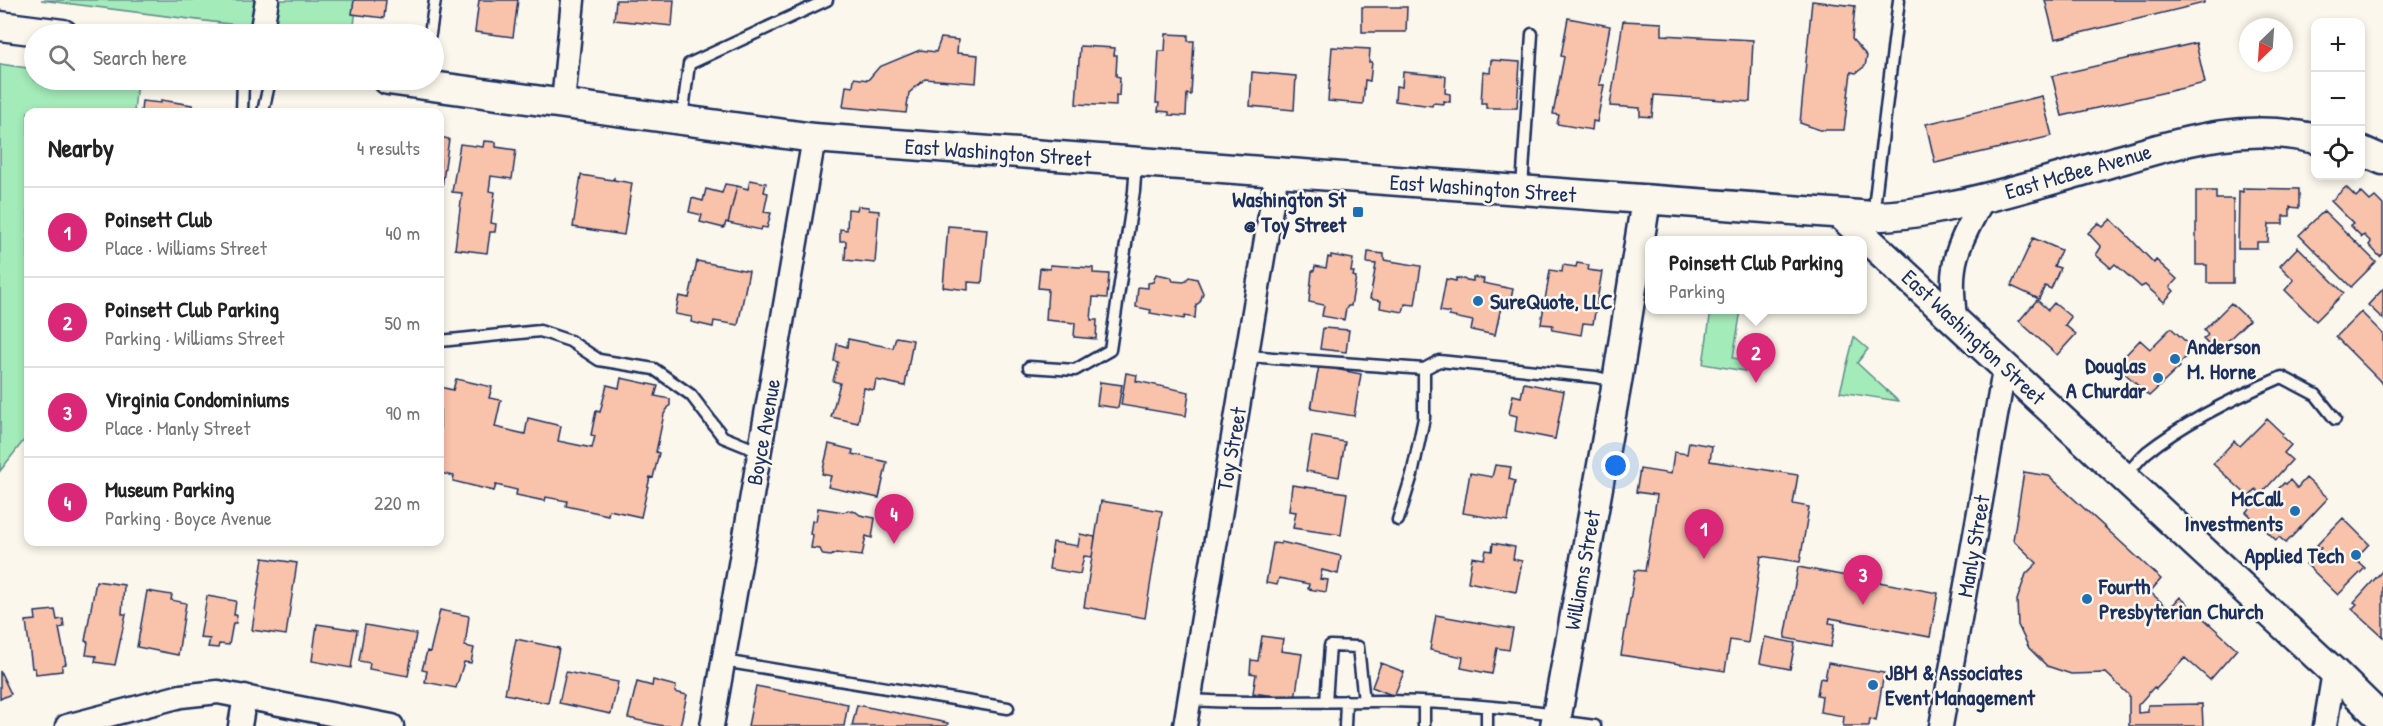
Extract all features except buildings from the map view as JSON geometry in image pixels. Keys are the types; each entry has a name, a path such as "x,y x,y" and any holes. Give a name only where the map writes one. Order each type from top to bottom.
{"street":[{"path":"263,24 267,0"},
{"path":"563,103 573,0"},
{"path":"6,27 24,29"},
{"name":"East Washington Street","path":"444,85 814,138 1841,215 1864,236"},
{"name":"East McBee Avenue","path":"1841,215 1873,216 1917,213 1983,199 2173,144 2219,134 2264,132 2311,138"},
{"name":"Boyce Avenue","path":"712,726 814,138"},
{"path":"2365,152 2383,160"},
{"name":"Toy Street","path":"1185,726 1277,173"},
{"path":"1955,320 1952,286 1954,267 1959,248 1983,199"},
{"name":"Williams Street","path":"1556,720 1617,382 1646,200"},
{"name":"East Washington Street","path":"1867,239 2383,720"},
{"name":"Manly Street","path":"1941,726 2004,365"},
{"path":"2325,726 2334,672"},
{"path":"67,726 181,696 218,692 392,726"},
{"path":"240,726 245,696"}],"lane":[{"path":"431,24 435,0"},
{"path":"682,119 689,64 827,0"},
{"path":"1873,216 1899,0"},
{"path":"1522,191 1532,34"},
{"path":"242,108 243,90"},
{"path":"264,108 268,90"},
{"path":"1029,366 1075,370 1110,350 1134,191 1136,162"},
{"path":"444,342 540,331 570,341 599,360 654,369 691,395 723,436 760,452"},
{"path":"1247,356 1424,369 1439,361 1596,377 1617,382"},
{"path":"1398,520 1412,476 1424,418 1424,369"},
{"path":"2124,477 2146,453 2241,394 2282,377 2316,395 2335,419"},
{"path":"1326,702 1330,646 1358,647 1364,701"},
{"path":"723,661 1008,708"},
{"path":"1189,699 1221,702 1364,701 1487,707 1595,726"},
{"path":"1345,726 1346,701"},
{"path":"1424,703 1424,726"},
{"path":"1487,707 1487,726"}],"green space":[{"path":"41,0 357,0 354,24 229,24"},
{"path":"0,64 24,68 24,90 136,90 134,108 24,108 24,440 0,471"},
{"path":"1710,314 1740,314 1733,358 1745,360 1745,371 1703,364"},
{"path":"1854,337 1868,349 1857,363 1898,401 1840,392"}],"place":[{"name":"Washington St @ Toy Street","path":"1358,212"},
{"name":"SureQuote, LLC","path":"1478,301"},
{"name":"Anderson M. Horne","path":"2175,359"},
{"name":"Douglas A Churdar","path":"2158,378"},
{"name":"Poinsett Club Parking","path":"1756,383"},
{"name":"McCall Investments","path":"2295,511"},
{"name":"Museum Parking","path":"894,544"},
{"name":"Applied Tech","path":"2356,555"},
{"name":"Poinsett Club","path":"1704,559"},
{"name":"Fourth Presbyterian Church","path":"2087,599"},
{"name":"Virginia Condominiums","path":"1863,605"},
{"name":"JBM & Associates Event Management","path":"1873,685"}]}
